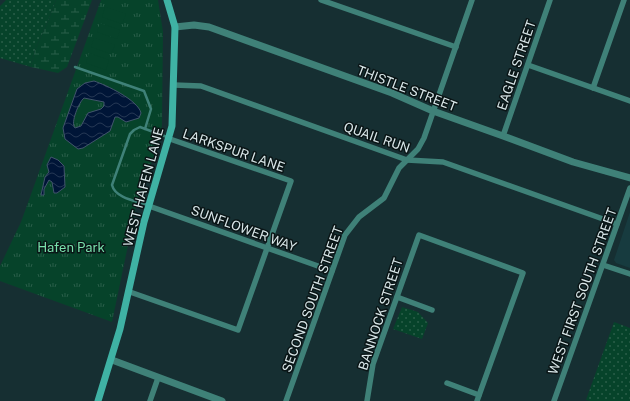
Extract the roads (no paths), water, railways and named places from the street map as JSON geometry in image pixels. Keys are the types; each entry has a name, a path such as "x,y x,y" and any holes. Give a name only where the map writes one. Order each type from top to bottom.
{"main road":[{"name":"WEST HAFEN LANE","path":"98,401 112,360 130,292 149,206 170,138 173,118 175,27 167,0"}],"street":[{"path":"321,0 456,48"},
{"name":"SECOND SOUTH STREET","path":"286,401 346,235 352,224 384,198 399,168 418,149 424,138 472,0"},
{"name":"EAGLE STREET","path":"502,136 550,0"},
{"path":"593,88 624,0"},
{"name":"THISTLE STREET","path":"175,27 194,25 209,27 392,93 433,111 574,162 630,178"},
{"path":"528,65 630,101"},
{"name":"QUAIL RUN","path":"174,85 201,86 407,160 443,162 617,224"},
{"name":"LARKSPUR LANE","path":"170,138 291,181 267,248"},
{"name":"WEST FIRST SOUTH STREET","path":"554,401 630,188"},
{"name":"SUNFLOWER WAY","path":"149,206 332,271"},
{"name":"BANNOCK STREET","path":"367,401 373,364 418,236 523,273 479,395"},
{"path":"130,292 238,330 267,248"},
{"path":"603,264 630,274"},
{"path":"396,297 432,310"},
{"path":"112,360 222,401"},
{"path":"150,401 158,378"},
{"path":"447,384 479,395 477,401"}],"lane":[{"path":"75,67 144,91 151,109 145,129"},
{"path":"149,206 118,195 113,190 112,185 130,134 134,130 140,127 170,138"}],"water":[{"path":"94,81 113,89 134,103 139,108 141,113 139,118 126,122 118,117 115,117 110,131 83,148 78,149 65,139 63,128 77,89 85,83","holes":["84,98 104,102 104,106 101,109 88,113 81,126 75,128 74,122 76,113"]},
{"path":"51,157 58,160 64,166 65,187 57,193 54,193 52,182 49,180 44,189 44,195 41,195 45,177 49,172 47,165"}],"park label":[{"name":"Hafen Park","path":"71,247"}]}
